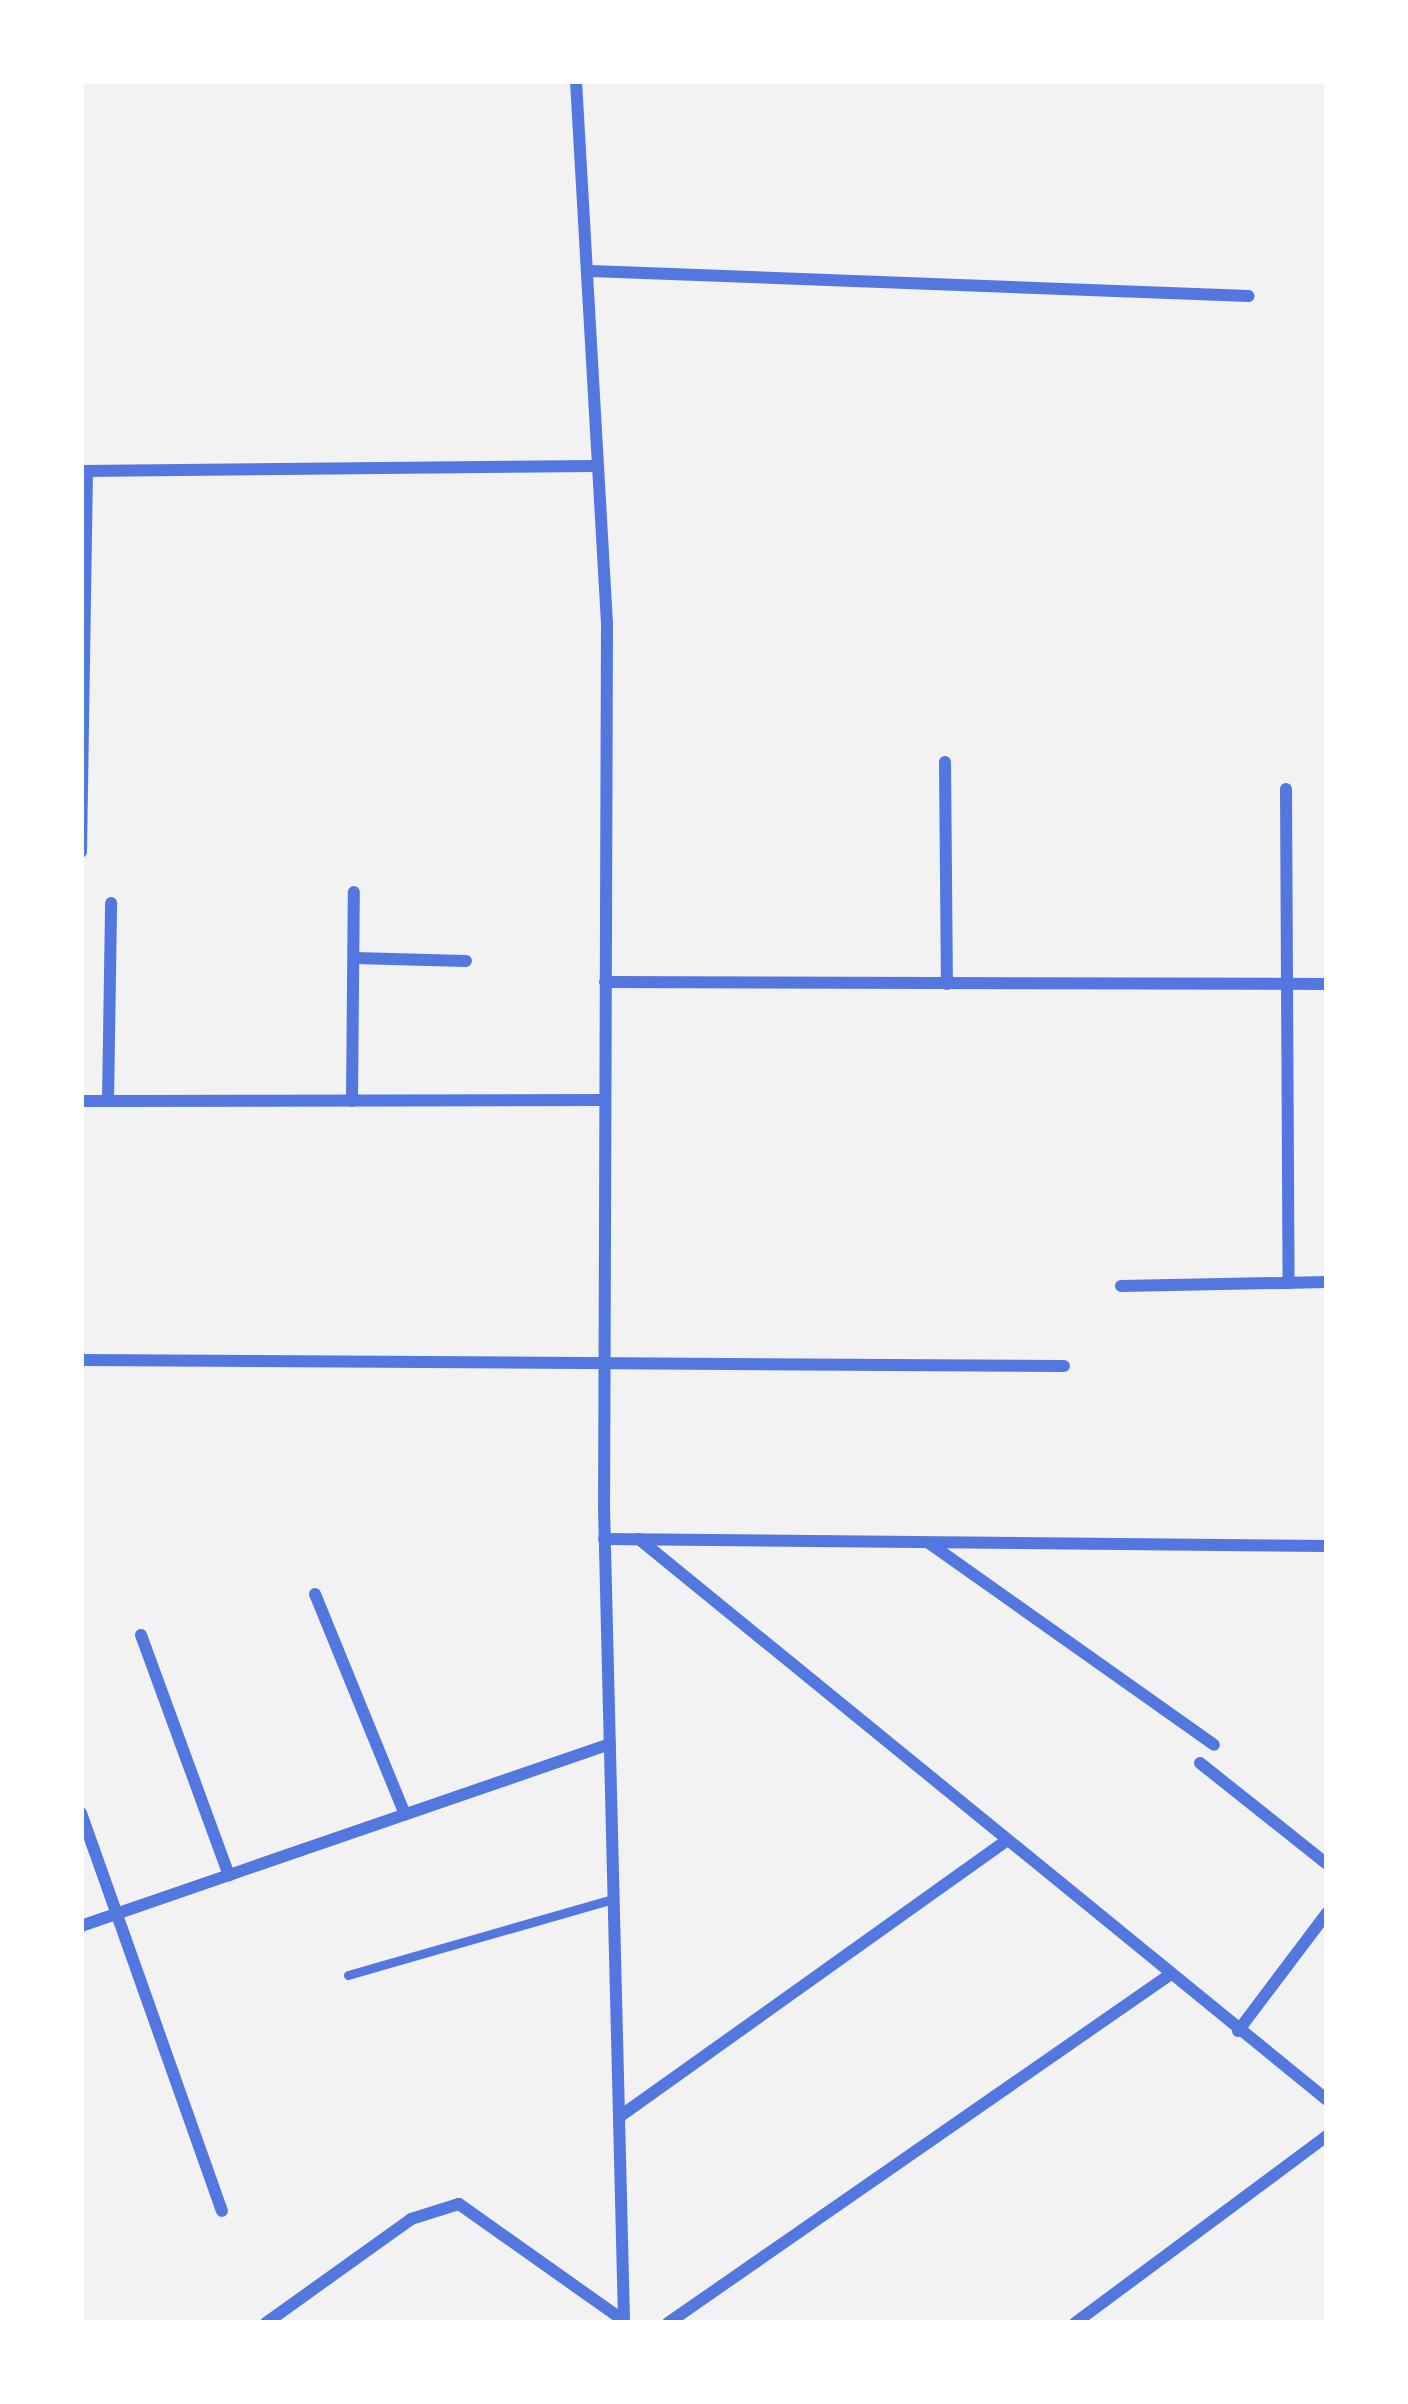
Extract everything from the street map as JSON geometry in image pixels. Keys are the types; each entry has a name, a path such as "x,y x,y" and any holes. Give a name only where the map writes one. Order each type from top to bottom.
{"street":[{"path":"576,81 591,271 605,982 604,1539 624,2322"},
{"path":"591,271 1249,296"},
{"path":"82,852 84,471 595,466"},
{"path":"945,762 947,984"},
{"path":"1286,789 1289,1283"},
{"path":"352,1101 354,892"},
{"path":"108,1101 111,904"},
{"path":"354,958 466,961"},
{"path":"605,982 1327,984"},
{"path":"81,1101 605,1100"},
{"path":"1121,1286 1327,1282"},
{"path":"81,1360 1064,1366"},
{"path":"604,1539 1327,1546"},
{"path":"639,1539 1168,1976 1327,2100"},
{"path":"928,1542 1214,1745"},
{"path":"315,1594 405,1814"},
{"path":"141,1635 229,1875"},
{"path":"81,1926 610,1744"},
{"path":"1200,1763 1327,1864"},
{"path":"81,1813 222,2212"},
{"path":"619,2117 1005,1842"},
{"path":"1238,2031 1327,1913"},
{"path":"668,2323 1168,1976"},
{"path":"1075,2323 1327,2136"},
{"path":"266,2323 411,2219 459,2204 624,2322"}],"lane":[{"path":"349,1975 614,1900"}]}
